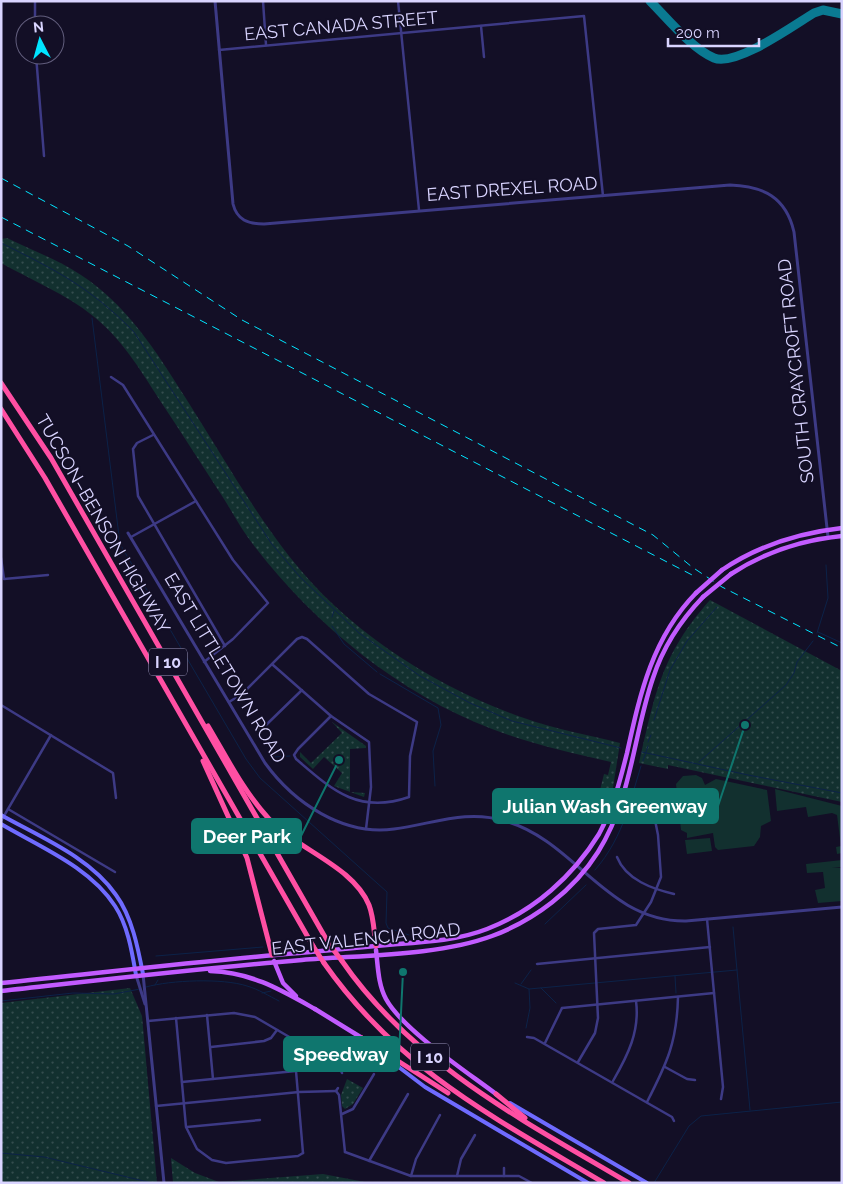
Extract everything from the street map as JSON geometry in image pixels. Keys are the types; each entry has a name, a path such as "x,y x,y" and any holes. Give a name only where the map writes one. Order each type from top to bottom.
{"highway":[{"name":"TUCSON–BENSON HIGHWAY","path":"1,383 51,458 330,944 342,961 378,1006 430,1057 478,1092 629,1183"},
{"name":"TUCSON–BENSON HIGHWAY","path":"1,409 45,478 313,946 359,1008 409,1057 467,1101 604,1183"},
{"path":"153,637 262,812 290,838 348,876 362,892 372,913 376,946"},
{"path":"185,722 242,845 258,894 272,955"},
{"path":"362,1038 463,1102 534,1141"},
{"path":"496,1094 539,1130"}],"main road":[{"name":"EAST VALENCIA ROAD","path":"1,984 142,968 448,939 489,928 512,918 539,900 577,866 601,829 614,800 642,688 653,655 674,620 696,593 722,570 769,544 803,534 842,528"},
{"name":"EAST VALENCIA ROAD","path":"1,991 143,974 450,947 501,932 529,918 550,904 584,872 606,840 620,808 650,688 660,660 679,626 703,597 731,574 762,555 783,547 828,537 842,536"},
{"path":"3,815 82,862 107,884 116,895 128,918 143,974"},
{"path":"1,823 76,868 105,892 122,922 136,975"},
{"path":"376,946 381,987 392,1007 434,1047 496,1094 646,1182"},
{"path":"272,955 288,989 362,1038 421,1084 588,1183"},
{"path":"189,971 227,971 251,976 316,1009"}],"street":[{"path":"35,1 35,15"},
{"path":"216,1 219,50"},
{"path":"263,1 266,45"},
{"path":"398,1 419,210"},
{"name":"EAST CANADA STREET","path":"219,50 584,16 603,196"},
{"path":"481,26 484,57"},
{"name":"EAST DREXEL ROAD","path":"219,50 233,204 241,219 249,223 264,224 741,185 762,189 781,204"},
{"path":"37,65 44,156"},
{"name":"SOUTH CRAYCROFT ROAD","path":"781,204 791,221 794,232 828,537"},
{"path":"111,376 123,385 233,560 268,603 225,646 204,662"},
{"path":"153,435 138,443 133,450 138,496 225,646"},
{"path":"129,535 154,524 196,501"},
{"name":"EAST LITTLETOWN ROAD","path":"129,535 228,702 275,777 331,820 366,829 395,829 464,816 491,817 530,830 618,901 644,914 670,921 842,907"},
{"path":"1,558 4,579 48,575"},
{"path":"228,702 242,694 297,639 302,637 365,692 417,722 410,756 409,797 382,802 346,796 330,788 294,755 331,716"},
{"path":"273,664 331,716 369,742 370,787 366,829"},
{"path":"259,728 266,724 302,690"},
{"path":"1,705 113,773 116,798"},
{"path":"1,823 3,815 51,735"},
{"path":"578,1062 595,1033 599,1004 593,935 596,930 636,925 644,914 661,877 658,836 650,795"},
{"path":"8,809 116,872"},
{"path":"617,857 633,877 656,890 674,894"},
{"path":"707,919 723,1087 721,1099"},
{"path":"537,964 710,947"},
{"path":"143,974 145,985 143,991"},
{"path":"136,975 139,986 143,991 147,1012 164,1183"},
{"path":"545,1043 560,1007 714,993"},
{"path":"647,1102 665,1067 675,1035 678,997"},
{"path":"612,1081 624,1062 636,1030 636,1000"},
{"path":"148,1021 207,1015 245,1014 339,1066 342,1073"},
{"path":"207,1015 214,1079"},
{"path":"176,1018 186,1127 197,1149 219,1162 289,1157 304,1154 296,1071 297,1062 306,1047"},
{"path":"210,1047 264,1041 271,1038 277,1030"},
{"path":"527,1037 545,1043 612,1081 672,1118 674,1122"},
{"path":"665,1067 687,1079 694,1080"},
{"path":"182,1082 296,1071"},
{"path":"341,1114 353,1110 374,1074"},
{"path":"156,1106 337,1089 344,1153 411,1176 519,1176 532,1183"},
{"path":"369,1161 408,1094"},
{"path":"411,1176 416,1159 440,1115"},
{"path":"186,1127 260,1120"},
{"path":"457,1176 461,1159 475,1135"},
{"path":"504,1168 504,1176"}],"green space":[{"path":"7,238 81,275 113,300 139,330 163,363 248,498 275,537 312,583 338,609 395,654 458,690 536,722 620,743 612,794 600,790 604,774 608,775 611,762 521,739 458,714 392,677 332,630 279,576 251,541 145,376 112,334 83,308 1,263 1,239"},
{"path":"710,600 842,671 842,802 668,765 668,769 639,763 662,676 680,639"},
{"path":"332,722 366,746 366,748 350,749 350,792 334,786 342,773 324,757 313,769 300,757 300,752 311,763 342,733"},
{"path":"696,775 702,778 705,785 716,779 767,790 771,821 761,826 760,837 754,846 718,850 715,847 713,833 687,838 687,833 681,830 676,784 683,776"},
{"path":"775,789 842,806 842,853 837,854 836,847 841,846 837,815 832,813 808,817 806,807 777,811"},
{"path":"350,792 365,793 364,797"},
{"path":"710,838 712,851 687,854 685,840"},
{"path":"842,860 842,867 832,868 842,868 842,901 818,903 815,890 825,888 823,872 807,873 806,864"},
{"path":"130,988 142,1016 157,1183 1,1183 1,1003"},
{"path":"347,1079 363,1088 353,1104 345,1109 342,1106 341,1095"},
{"path":"171,1158 195,1173 219,1182 323,1174 370,1183 173,1183"}],"waterway":[{"path":"1,243 72,281 103,303 134,332 271,543 300,577 359,633 420,676 470,703 512,721 621,748"},
{"path":"92,318 120,544 246,759 260,778 387,892 386,923 388,928 409,935"},
{"path":"817,633 828,598 826,565"},
{"path":"654,720 670,670 687,641 717,607"},
{"path":"332,617 334,611"},
{"path":"332,626 344,644 377,672"},
{"path":"818,632 842,643"},
{"path":"699,762 786,685 794,673 797,662 813,641"},
{"path":"380,674 438,708 441,725 433,751 435,786"},
{"path":"648,742 651,735"},
{"path":"643,761 648,746"},
{"path":"642,752 842,793"},
{"path":"274,757 290,756"},
{"path":"629,806 641,766"},
{"path":"595,870 613,844 626,815"},
{"path":"545,924 586,885"},
{"path":"733,927 750,1110"},
{"path":"156,956 263,947"},
{"path":"521,984 531,970"},
{"path":"529,989 737,970"},
{"path":"675,976 676,993"},
{"path":"155,985 158,980"},
{"path":"146,987 183,981 237,983 251,987 279,1001"},
{"path":"515,983 529,989 530,1008 526,1028"},
{"path":"541,988 556,1003"},
{"path":"1,1001 73,993 114,994 140,989"},
{"path":"262,993 271,991"},
{"path":"654,1183 689,1126 701,1116 842,1102"},
{"path":"1,1153 44,1157 152,1183"}],"taxiway":[{"path":"650,1 697,48 714,58 724,59 750,51 814,13 823,10 842,14"}],"railway":[{"path":"1,178 128,246 242,320 653,535 692,567 722,587 842,648"},
{"path":"1,217 696,577"}],"place":[{"name":"Julian Wash Greenway","path":"745,725"},
{"name":"Deer Park","path":"339,760"},
{"name":"Speedway","path":"403,972"}]}
